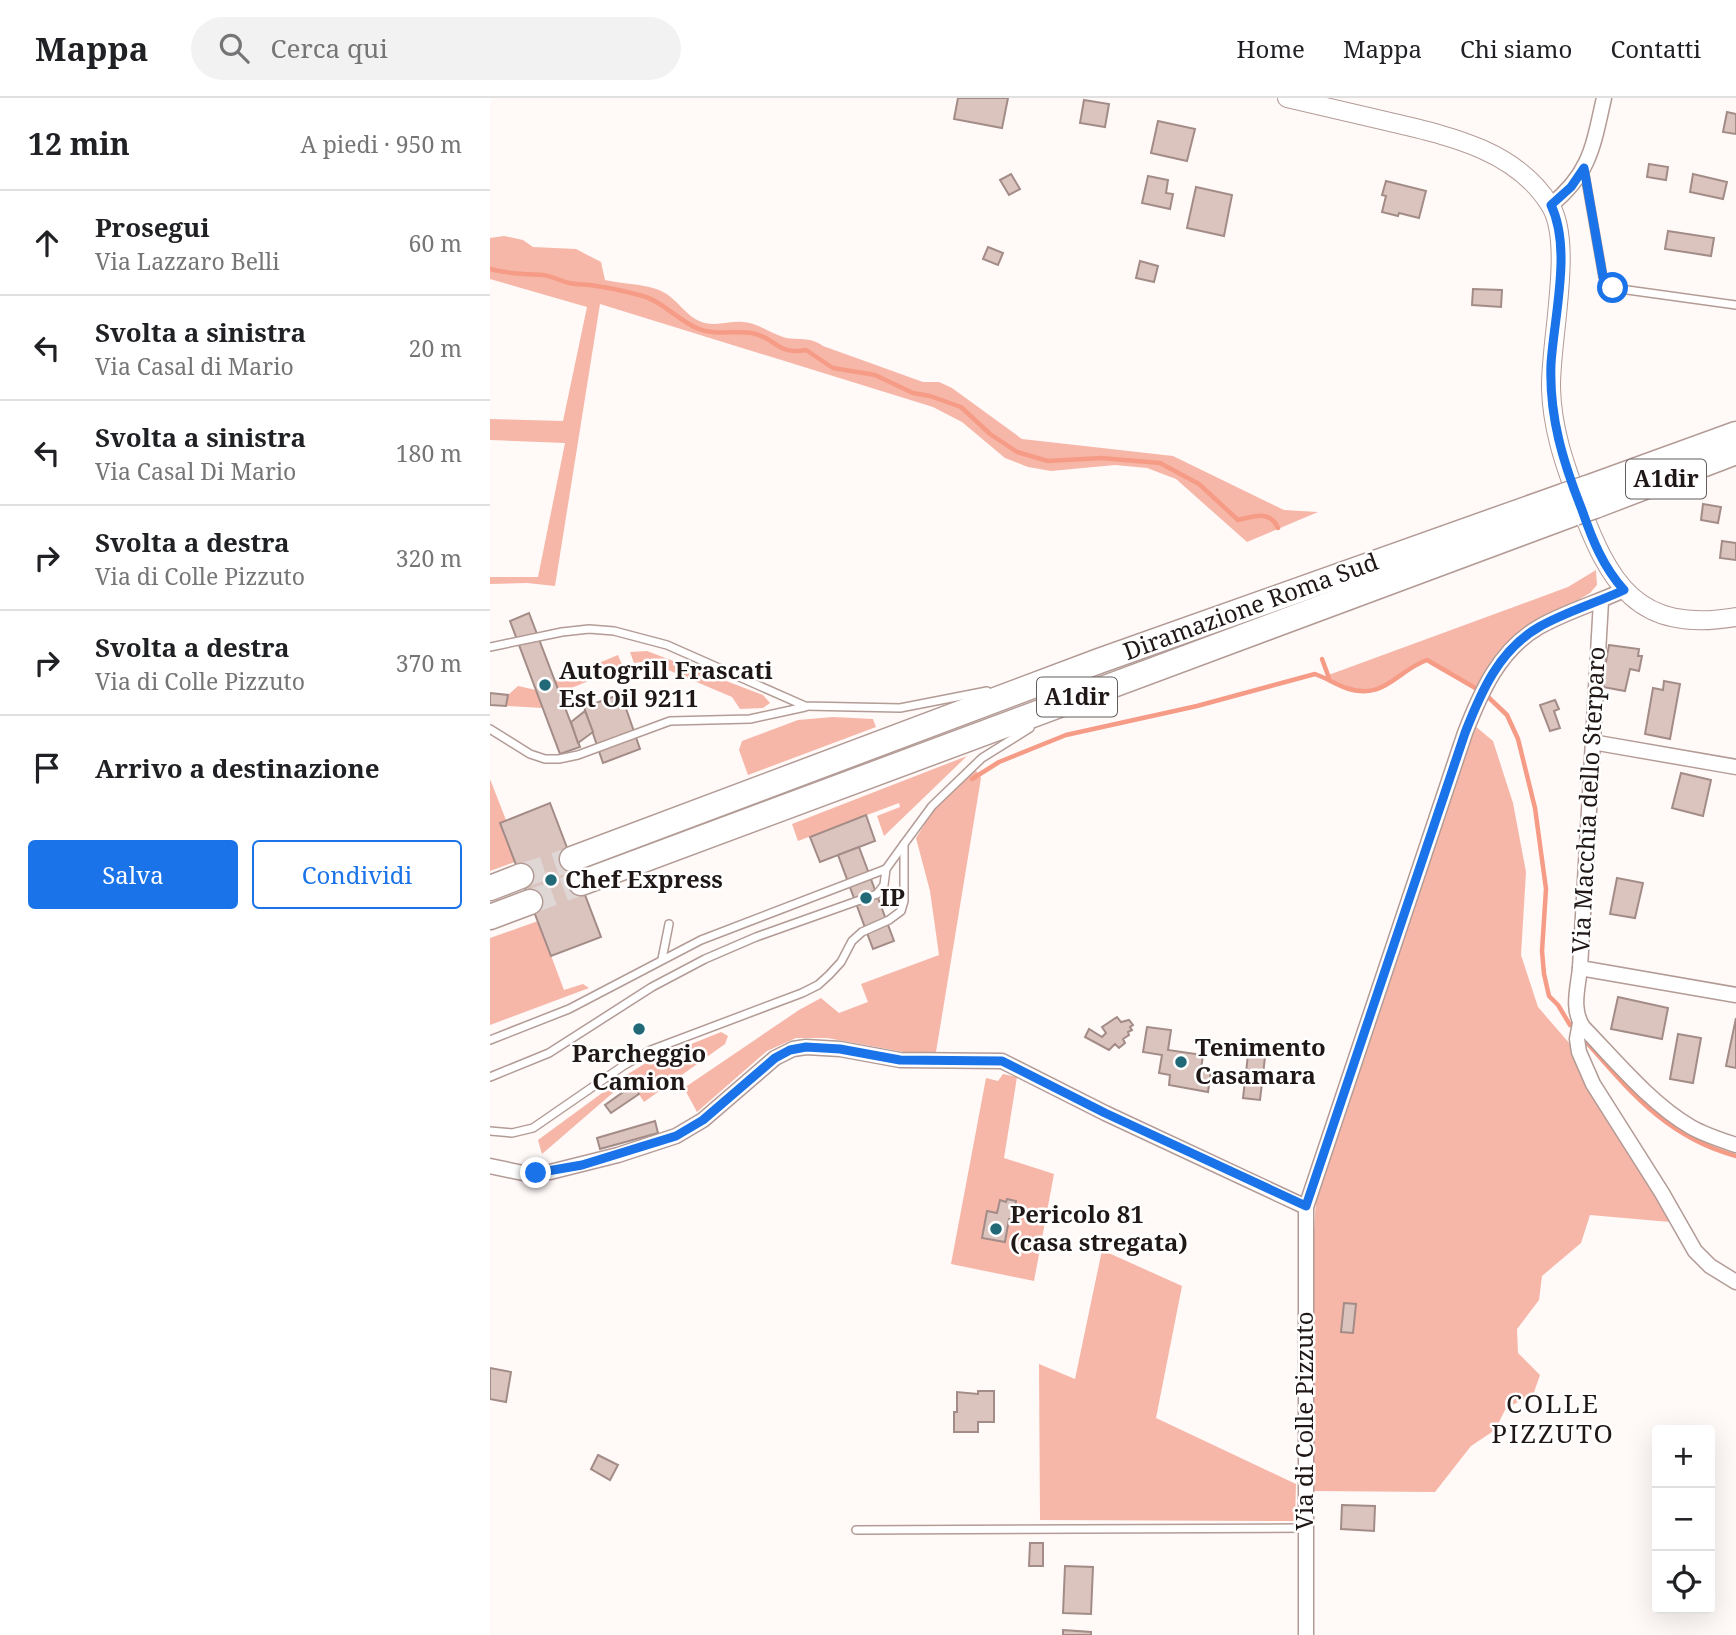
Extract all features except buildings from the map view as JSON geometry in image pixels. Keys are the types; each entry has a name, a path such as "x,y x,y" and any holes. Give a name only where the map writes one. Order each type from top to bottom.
{"highway":[{"name":"Diramazione Roma Sud","path":"581,883 1114,683 1581,500 1736,433"},
{"name":"Diramazione Roma Sud","path":"572,859 1100,661 1581,500 1736,452"},
{"path":"490,888 521,876"},
{"path":"490,917 530,902"}],"street":[{"path":"1287,98 1433,132 1471,144 1491,153 1524,176 1551,205 1559,225 1561,247 1551,365 1553,416 1564,462 1593,540 1606,567 1624,590 1649,608 1676,618 1709,621 1736,617"},
{"path":"1551,205 1571,187 1584,168 1591,152 1604,98"},
{"name":"Via di Colle Pizzuto","path":"1306,1635 1306,1206 1465,733 1482,690 1504,657 1523,638 1551,621 1624,590"},
{"name":"Via Macchia dello Sterparo","path":"1601,601 1580,968 1736,995"},
{"path":"1592,742 1736,768"},
{"path":"1580,968 1576,1002 1580,1023 1578,1052 1593,1084 1695,1251 1710,1266 1736,1282"},
{"path":"1580,1023 1668,1110 1700,1132 1736,1145"},
{"path":"490,1166 518,1172 544,1173 601,1160 676,1136 703,1120 775,1058 790,1050 806,1047 840,1049 900,1060 1002,1061 1105,1113 1306,1206"}],"lane":[{"path":"1584,168 1606,284 1613,288 1736,305"},
{"path":"490,647 562,632 608,629 667,645 805,706"},
{"path":"1006,687 1100,661"},
{"path":"490,1077 549,1053 642,993 705,960 768,933 870,898 881,891 886,869 939,799 986,754 1114,683"},
{"path":"490,729 530,754 545,759 559,759 578,755 670,721 750,719 805,706 900,708 994,690"},
{"path":"490,1131 512,1133 533,1128 651,1050 818,985 841,962 856,937 901,911 904,901 904,844"},
{"path":"490,1040 569,1009 662,958 710,936 886,869"},
{"path":"662,958 669,923"},
{"path":"856,1530 1305,1528"}],"shaded area":[{"path":"504,236 523,240 533,247 576,249 601,262 605,280 657,289 669,295 699,321 715,324 748,323 783,337 813,341 923,382 939,382 952,388 1022,439 1173,456 1284,510 1318,512 1247,542 1176,479 1147,468 1115,465 1051,471 1028,467 1005,458 962,422 933,407 600,304 555,586 527,583 490,584 490,577 538,577 565,443 490,440 490,419 563,421 587,307 490,279 490,238"},
{"path":"1596,570 1597,585 1590,593 1509,641 1491,661 1477,689 1427,660 1391,683 1373,690 1348,688 1323,677 1568,587"},
{"path":"647,651 763,695 770,703 763,708 740,709 732,697 647,661 634,663 630,652"},
{"path":"618,655 623,667 559,693 555,681"},
{"path":"518,686 536,690 543,708 506,706 508,695"},
{"path":"833,717 873,719 876,727 748,775 739,750 742,741 798,720"},
{"path":"1475,726 1493,741 1513,803 1526,872 1521,955 1538,1007 1570,1044 1577,1066 1670,1222 1590,1215 1581,1243 1542,1276 1539,1300 1517,1329 1518,1353 1540,1375 1533,1395 1506,1408 1495,1430 1471,1446 1435,1492 1312,1491 1316,1198"},
{"path":"967,756 884,836 877,816 900,807 899,803 798,841 792,824"},
{"path":"975,769 981,778 936,1052 904,1052 827,1038 796,1038 767,1051 697,1112 684,1088 799,1010 821,998 839,1013 868,1002 861,984 939,955 930,891 916,838 936,806"},
{"path":"490,779 506,820 500,823 515,862 490,871"},
{"path":"538,921 564,990 583,984 589,988 490,1025 490,938"},
{"path":"721,1032 728,1036 725,1044 644,1102 633,1085 624,1092 615,1091 542,1154 538,1140 628,1074 649,1061"},
{"path":"1003,1074 1017,1077 1004,1158 1054,1174 1034,1281 951,1264 986,1078 998,1081","holes":["1007,1199 1013,1219 1009,1219 1004,1242 982,1237 987,1211 997,1213 1000,1201 1006,1202"]},
{"path":"1102,1250 1182,1286 1156,1418 1296,1484 1295,1521 1040,1520 1039,1364 1075,1379"}],"waterway":[{"path":"490,269 546,276 569,283 637,295 651,299 699,329 752,333 788,350 806,350 833,368 875,375 913,393 961,407 990,434 1017,452 1048,461 1101,458 1160,463 1199,484 1238,520 1266,517 1275,522 1278,528"},
{"path":"1322,659 1329,678"},
{"path":"972,779 999,762 1066,735 1197,706 1315,674 1346,688 1371,691 1381,688 1427,660 1477,689"},
{"path":"1486,695 1507,715 1518,739 1535,808 1546,889 1542,951 1544,974 1549,996 1570,1025"},
{"path":"1582,1037 1615,1075 1668,1124 1711,1148 1736,1156"}],"tunnel":[{"path":"521,876 572,859"},
{"path":"530,902 581,883"}],"place":[{"name":"Autogrill Frascati Est Oil 9211","path":"545,685"},
{"name":"Chef Express","path":"551,880"},
{"name":"IP","path":"866,898"},
{"name":"Parcheggio Camion","path":"639,1029"},
{"name":"Tenimento Casamara","path":"1181,1062"},
{"name":"Pericolo 81 (casa stregata)","path":"996,1229"}],"district":[{"name":"COLLE PIZZUTO","path":"1553,1419"}],"route":[{"path":"536,1173 582,1165 676,1136 703,1120 775,1058 790,1050 806,1047 840,1049 900,1060 1002,1061 1105,1113 1306,1206 1465,733 1482,690 1504,657 1528,634 1551,621 1624,590 1606,567 1593,540 1564,462 1552,408 1551,365 1561,236 1551,205 1571,187 1584,168 1603,277 1606,284 1613,288"}]}
